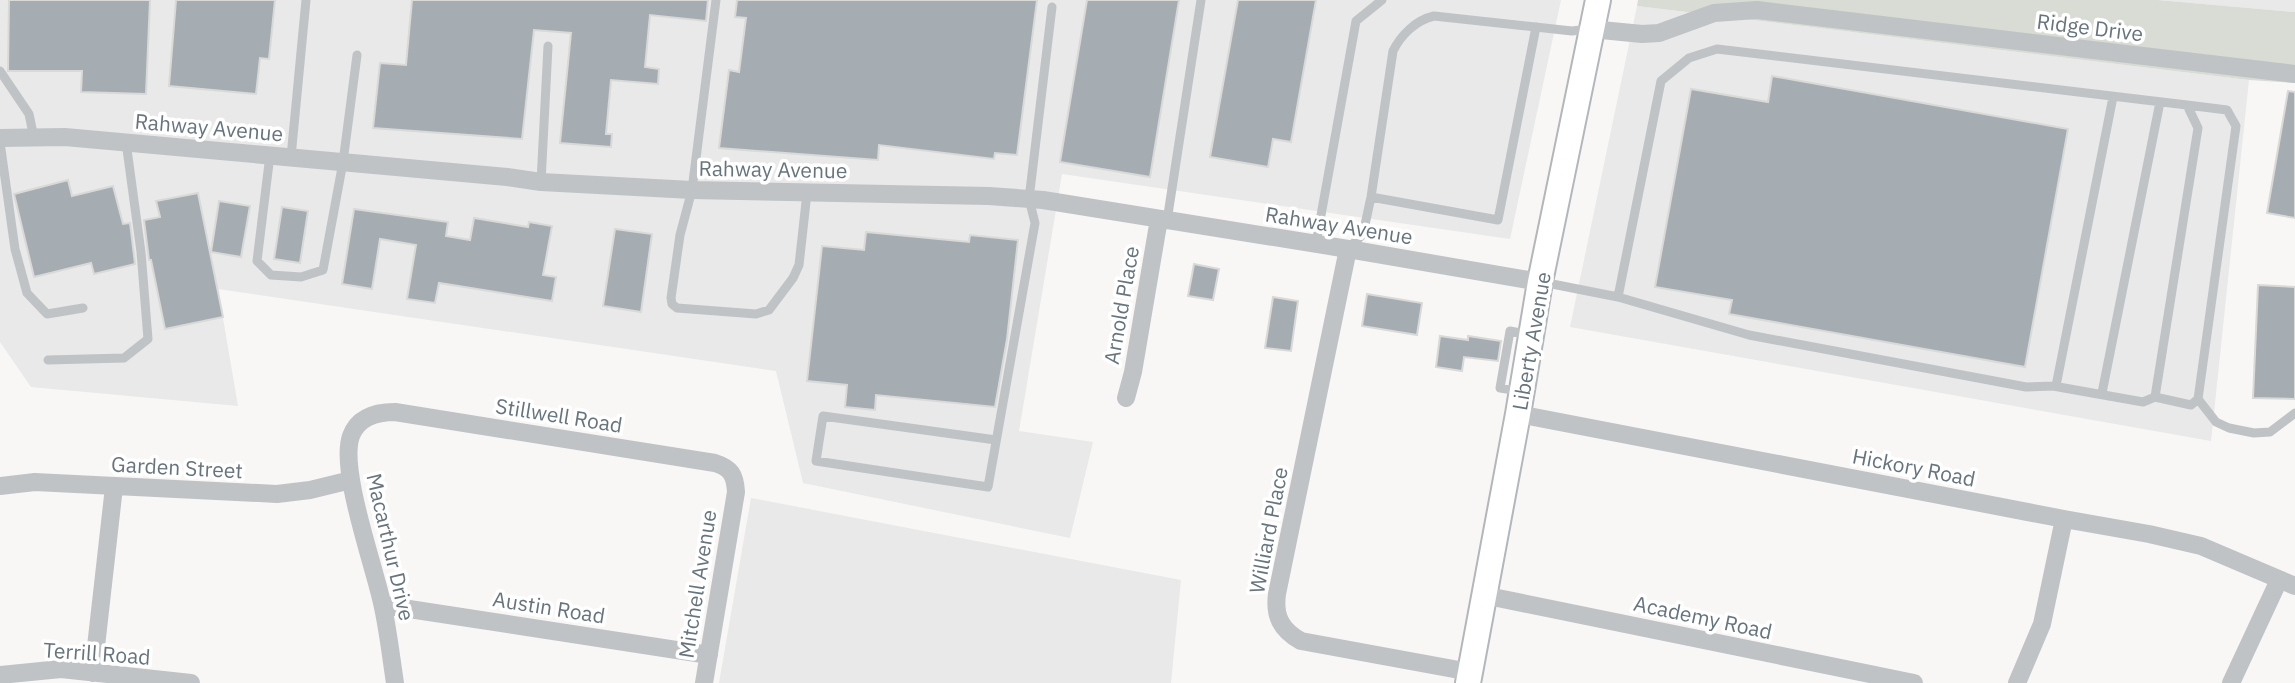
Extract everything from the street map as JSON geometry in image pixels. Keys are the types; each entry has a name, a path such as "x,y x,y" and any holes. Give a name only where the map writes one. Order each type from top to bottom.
{"street":[{"name":"Liberty Avenue","path":"1469,678 1541,282 1598,0"},
{"name":"Ridge Drive","path":"1591,29 1659,33 1714,13 1757,10 2295,74"},
{"name":"Rahway Avenue","path":"0,140 65,137 541,182 692,190 1030,199 1348,248 1541,282"},
{"name":"Arnold Place","path":"1126,398 1163,220"},
{"name":"Williard Place","path":"1348,248 1277,594 1275,606 1278,619 1291,636 1312,645 1469,678"},
{"name":"Hickory Road","path":"1520,402 2201,546 2287,583"},
{"name":"Stillwell Road","path":"358,423 378,412 395,412 715,463 727,467 735,477 736,492"},
{"name":"Macarthur Drive","path":"358,423 351,437 349,453 351,481 383,605 395,683"},
{"name":"Garden Street","path":"0,486 35,482 277,495 351,481"},
{"path":"93,673 114,487"},
{"name":"Mitchell Avenue","path":"704,683 736,492"},
{"path":"2017,683 2042,624 2064,519"},
{"path":"2231,683 2287,583"},
{"name":"Academy Road","path":"1483,595 1914,683"},
{"name":"Austin Road","path":"383,605 709,655"},
{"name":"Terrill Road","path":"0,676 61,669 191,683"}],"lane":[{"path":"291,157 306,0"},
{"path":"716,0 692,190 680,235 672,304 677,308 756,314 769,310 793,278 799,265 807,193"},
{"path":"1163,220 1201,0"},
{"path":"1316,243 1356,21 1382,0"},
{"path":"996,440 823,416 816,461 988,487 1035,223 1030,199 1052,7"},
{"path":"1348,248 1363,234 1393,51 1399,40 1422,18 1434,16 1572,31 1591,29"},
{"path":"1371,197 1498,220 1536,27"},
{"path":"541,182 548,46"},
{"path":"1618,297 1661,81 1689,58 1717,49 2227,110 2236,126 2194,402"},
{"path":"270,155 257,261 271,275 301,277 323,270 343,162 356,55"},
{"path":"0,71 29,114 34,138"},
{"path":"2056,386 2113,96"},
{"path":"2102,393 2160,102"},
{"path":"2155,397 2198,128 2187,106"},
{"path":"0,140 15,248 27,293 47,314 83,308"},
{"path":"48,360 124,358 148,340 141,252 126,142"},
{"path":"1541,282 1618,297 1749,335 2026,387 2056,386 2143,402 2155,397 2194,402 2216,422 2229,428 2254,433 2270,432 2295,414"}],"shaded area":[{"path":"0,0 1561,0 1510,239 1062,174 1019,431 1093,442 1070,538 803,483 776,371 218,289 238,406 31,387 0,342"},
{"path":"1638,0 2158,0 2295,12 2295,83 2249,80 1637,6"},
{"path":"2158,0 2295,0 2295,12"},
{"path":"1637,6 2249,80 2211,441 1570,327"},
{"path":"751,498 1181,580 1171,683 719,683"}],"building":[{"path":"9,0 150,0 146,94 81,92 82,71 8,71"},
{"path":"176,0 275,0 269,59 260,58 256,94 169,86"},
{"path":"412,0 708,0 706,21 650,15 645,67 659,69 658,84 611,80 606,134 612,134 611,147 560,143 571,33 534,30 522,139 373,128 380,63 406,65"},
{"path":"737,0 1037,0 1017,155 995,153 994,159 879,145 878,160 719,148 729,70 739,72 746,18 735,17"},
{"path":"1087,0 1179,0 1150,177 1060,162"},
{"path":"1238,0 1316,0 1291,142 1273,139 1268,167 1210,157"},
{"path":"1772,76 2068,129 2025,367 1729,314 1732,300 1655,287 1691,89 1768,102"},
{"path":"2288,91 2295,92 2295,218 2267,213"},
{"path":"68,180 72,196 113,186 123,224 130,223 135,264 94,274 91,263 34,277 14,194"},
{"path":"198,193 223,317 165,329 149,260 144,220 160,217 156,201"},
{"path":"219,201 250,206 241,257 211,252"},
{"path":"282,207 308,211 300,263 274,259"},
{"path":"354,209 448,222 446,236 470,240 474,218 528,227 529,222 552,226 543,275 556,277 552,301 439,283 435,303 407,299 416,245 380,239 372,289 342,284"},
{"path":"615,229 652,234 641,312 603,306"},
{"path":"866,232 969,242 970,235 1018,240 1007,339 995,407 876,395 875,410 845,407 847,385 807,381 822,246 864,250"},
{"path":"1194,264 1219,269 1213,300 1188,296"},
{"path":"2258,285 2295,287 2295,399 2253,398"},
{"path":"1367,294 1422,303 1417,335 1362,326"},
{"path":"1273,297 1298,301 1291,351 1265,348"},
{"path":"1440,336 1468,340 1468,336 1501,341 1498,361 1464,357 1462,371 1436,367"}]}
